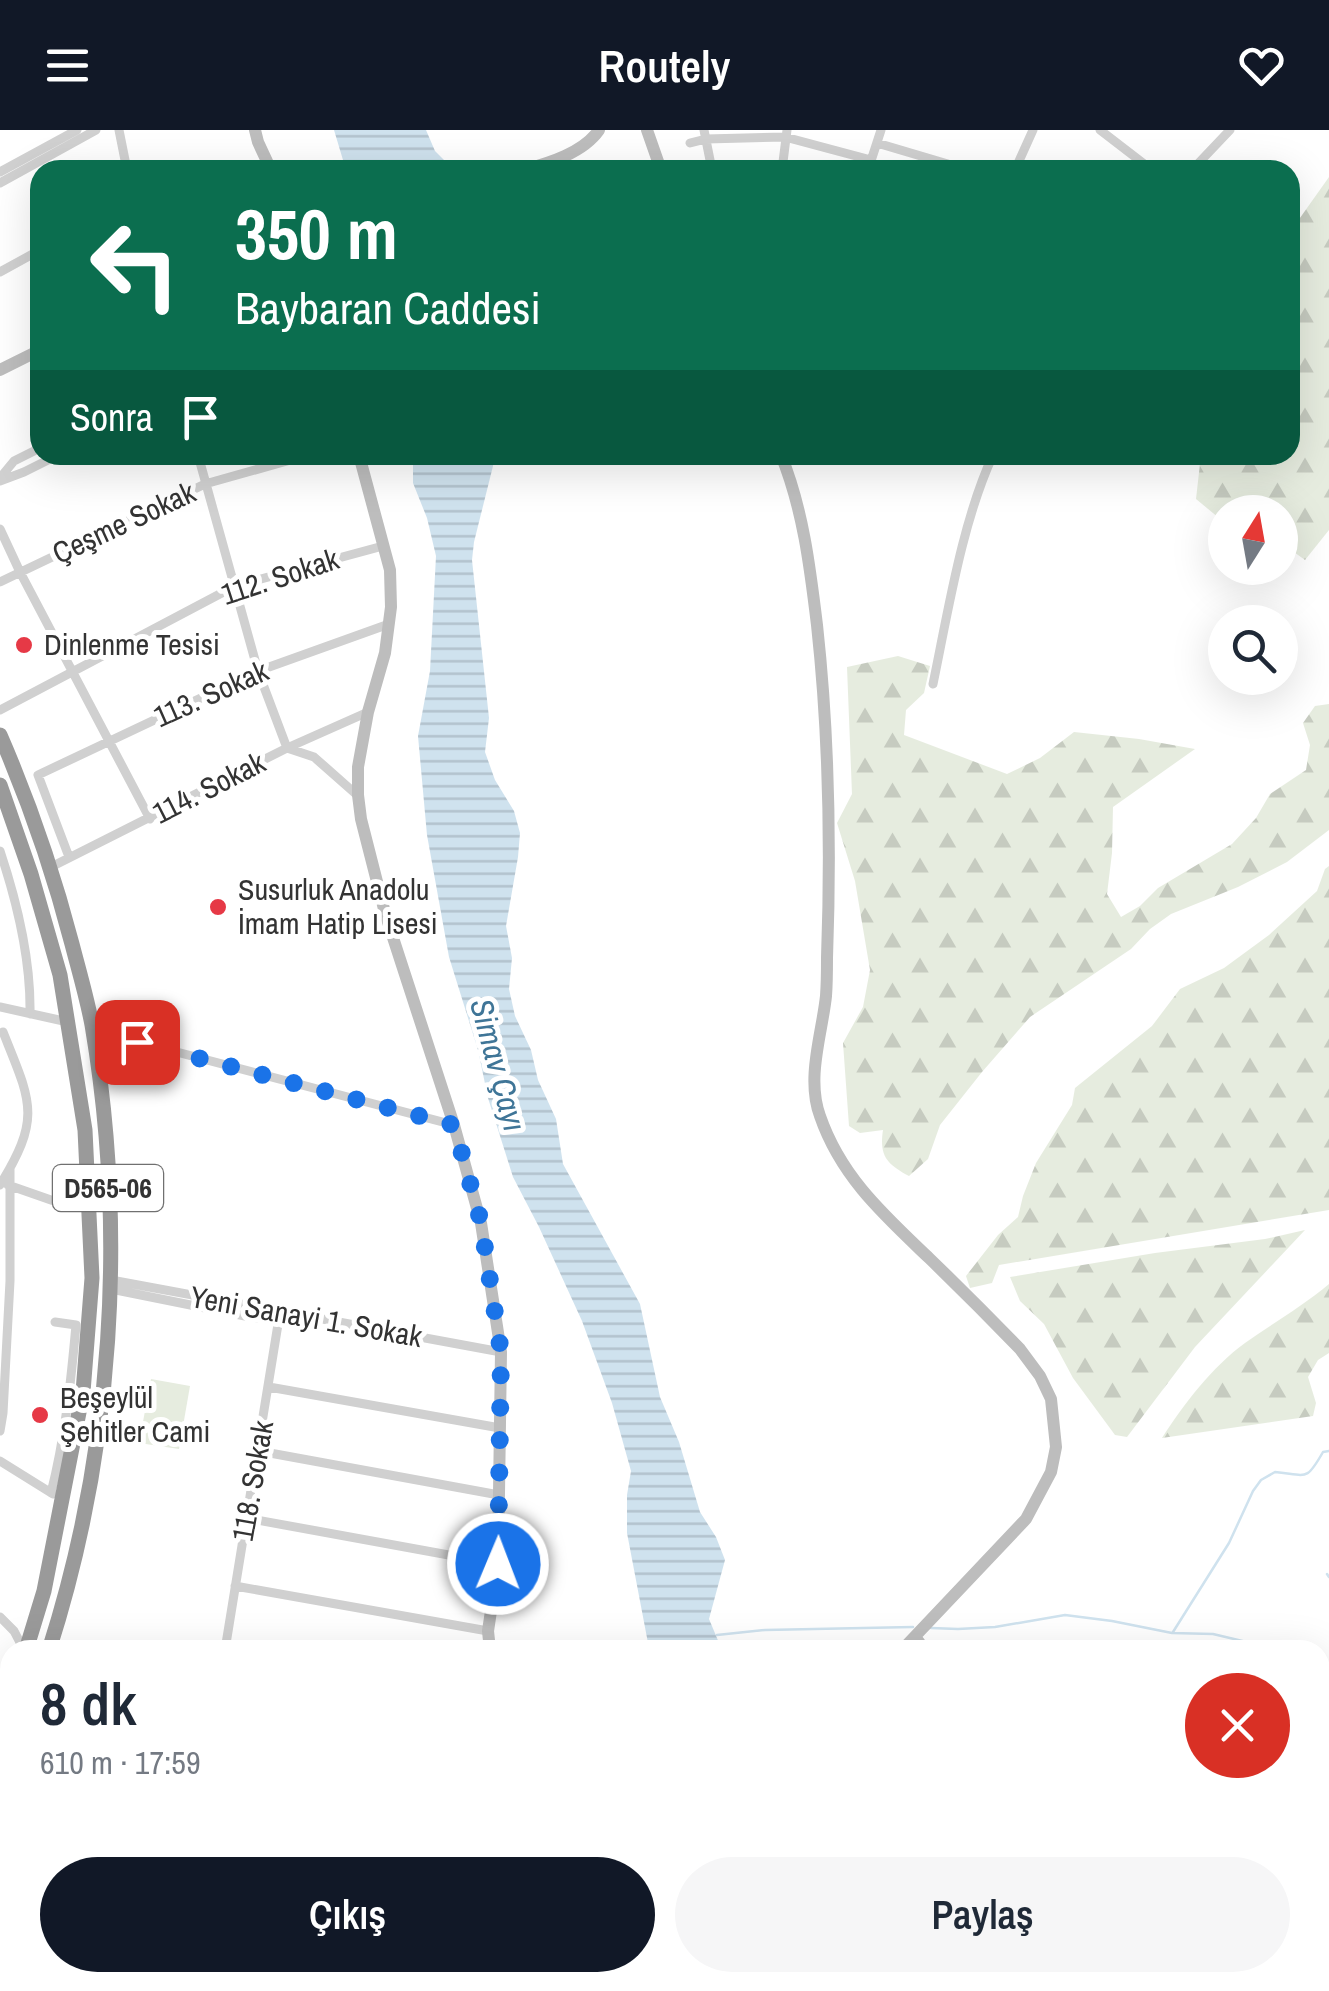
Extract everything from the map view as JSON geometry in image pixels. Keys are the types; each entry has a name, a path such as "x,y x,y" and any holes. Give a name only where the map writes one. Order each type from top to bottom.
{"highway":[{"name":"D565-06","path":"0,735 52,867 93,1030 106,1128 111,1285 104,1392 82,1528 42,1640"},
{"name":"D565-06","path":"0,785 60,975 85,1130 92,1278 82,1392 57,1496 39,1640"}],"street":[{"path":"0,172 78,130"},
{"path":"42,160 96,130"},
{"path":"118,130 125,160"},
{"path":"256,130 266,160"},
{"path":"558,160 599,130"},
{"path":"647,130 661,160"},
{"path":"871,160 881,130"},
{"path":"1020,160 1033,130"},
{"path":"1100,130 1139,160"},
{"path":"1200,160 1225,131"},
{"path":"705,134 710,160"},
{"path":"690,143 705,134 786,134 856,160"},
{"path":"783,160 786,134"},
{"path":"877,142 935,160"},
{"path":"0,183 30,166"},
{"path":"0,272 30,256"},
{"path":"0,370 30,355"},
{"path":"0,479 14,462 30,453"},
{"path":"0,479 34,465"},
{"path":"200,465 258,671 287,748 314,757 358,795"},
{"name":"Çeşme Sokak","path":"0,582 205,484 272,465"},
{"path":"362,465 390,570 391,606 385,653 358,767 361,819 385,914 454,1125 481,1222 501,1352 498,1564 489,1640"},
{"path":"784,465 800,512 823,680 828,801 827,978 815,1084 818,1113 841,1162 872,1204 1020,1349 1051,1399 1056,1447 1051,1472 1040,1495 1026,1518 944,1608 923,1640"},
{"path":"933,684 955,579 980,482 988,465"},
{"path":"0,529 150,819"},
{"name":"112. Sokak","path":"0,710 234,586 383,546"},
{"name":"113. Sokak","path":"69,857 38,775 258,671 389,624"},
{"name":"114. Sokak","path":"52,867 287,748 368,712"},
{"path":"0,851 12,889 31,989 30,1014"},
{"path":"0,1008 68,1022"},
{"path":"0,1432 10,1281 4,1185 28,1131 29,1106 23,1082 1,1034 17,1011"},
{"path":"93,1030 454,1125"},
{"path":"4,1185 71,1207"},
{"name":"Yeni Sanayi 1. Sokak","path":"111,1285 256,1318 280,1312 501,1352"},
{"name":"118. Sokak","path":"227,1640 280,1312"},
{"path":"0,1462 57,1496 76,1325 55,1322"},
{"path":"269,1387 500,1428"},
{"path":"258,1452 499,1496"},
{"path":"246,1518 498,1564"},
{"path":"235,1586 488,1631"},
{"path":"0,1616 25,1640"},
{"path":"14,1631 14,1640"}],"green space":[{"path":"1329,177 1329,530 1305,560 1298,555 1298,495 1208,495 1208,509 1196,499 1200,465 1300,465 1300,218"},
{"path":"898,656 930,666 924,693 906,710 904,735 1007,774 1040,758 1074,732 1195,749 1113,807 1107,894 1121,917 1140,906 1158,888 1232,844 1256,818 1270,794 1306,770 1310,745 1303,723 1315,706 1329,704 1329,830 1287,862 1171,914 1131,949 1030,1017 940,1125 928,1159 909,1176 886,1158 883,1130 860,1133 849,1126 843,1043 863,1007 870,970 855,881 837,823 852,794 847,667"},
{"path":"1329,866 1329,1210 999,1265 992,1283 970,1288 966,1276 998,1235 1018,1217 1036,1163 1072,1105 1075,1088 1152,1026 1180,989 1224,968 1269,935 1317,891"},
{"path":"1305,1230 1195,1347 1127,1437 1115,1435 1073,1378 1044,1324 1020,1301 1010,1277 1265,1239"},
{"path":"1329,1284 1329,1353 1318,1360 1308,1377 1316,1403 1313,1416 1162,1438 1221,1363"},
{"path":"151,1379 190,1386 179,1449 139,1443"}],"water":[{"path":"334,130 426,130 435,151 444,160 343,160"},
{"name":"Simav Çayı","path":"413,465 493,465 472,560 489,718 485,752 495,780 514,811 520,833 506,926 512,958 509,989 538,1080 556,1119 563,1164 640,1304 660,1397 679,1442 700,1512 725,1560 709,1619 718,1640 647,1640 627,1533 631,1471 612,1403 582,1321 513,1177 449,957 427,835 418,736 430,671 436,556 413,483"}],"waterway":[{"path":"1173,1632 1229,1543 1261,1480 1275,1472 1305,1474 1323,1452 1329,1451"},
{"path":"931,1628 995,1627 1065,1615 1238,1640"},
{"path":"717,1635 765,1630 913,1627"}],"place":[{"name":"Dinlenme Tesisi","path":"24,645"},
{"name":"Susurluk Anadolu İmam Hatip Lisesi","path":"218,907"},
{"name":"Beşeylül Şehitler Cami","path":"40,1415"}],"route":[{"path":"137,1042 454,1125 481,1222 501,1352 498,1564"}]}
